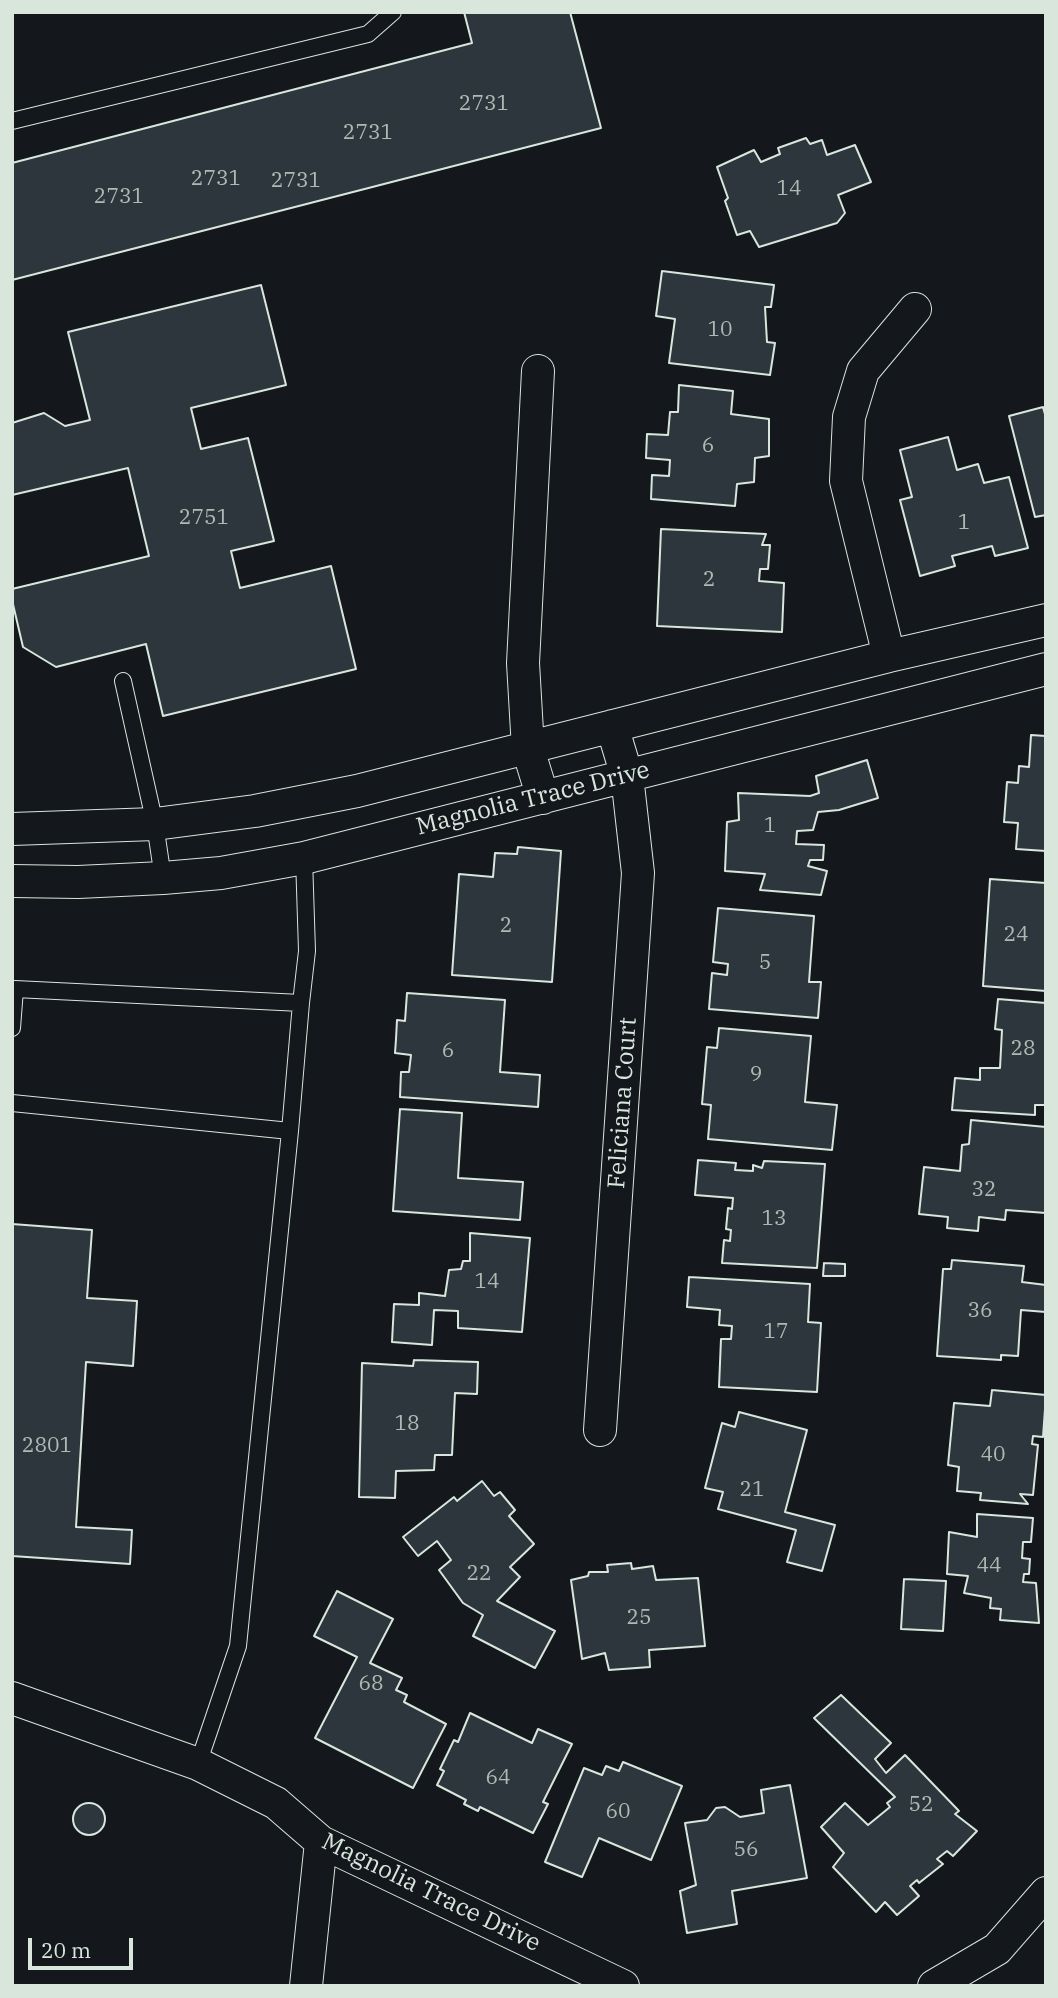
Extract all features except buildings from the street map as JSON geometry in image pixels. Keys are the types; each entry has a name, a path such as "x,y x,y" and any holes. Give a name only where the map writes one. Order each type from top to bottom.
{"street":[{"path":"889,656 846,481 849,417 863,371 915,309"},
{"path":"538,371 523,663 528,749 543,798"},
{"name":"Magnolia Trace Drive","path":"12,829 155,824 255,811 357,791 889,656 1046,620"},
{"name":"Magnolia Trace Drive","path":"12,881 78,883 163,878 221,873 304,858 1046,669"},
{"name":"Feliciana Court","path":"600,1430 638,873 627,776 612,726"},
{"name":"Magnolia Trace Drive","path":"12,1698 198,1763 276,1803 321,1842 622,1986"},
{"path":"306,1986 321,1842"},
{"path":"933,1986 997,1949 1046,1893"}],"lane":[{"path":"12,121 368,34 393,12"},
{"path":"122,681 155,824 163,878"},
{"path":"198,1763 239,1646 307,951 304,858"},
{"path":"12,1028 15,989 301,1003"},
{"path":"12,1103 290,1131"}]}
